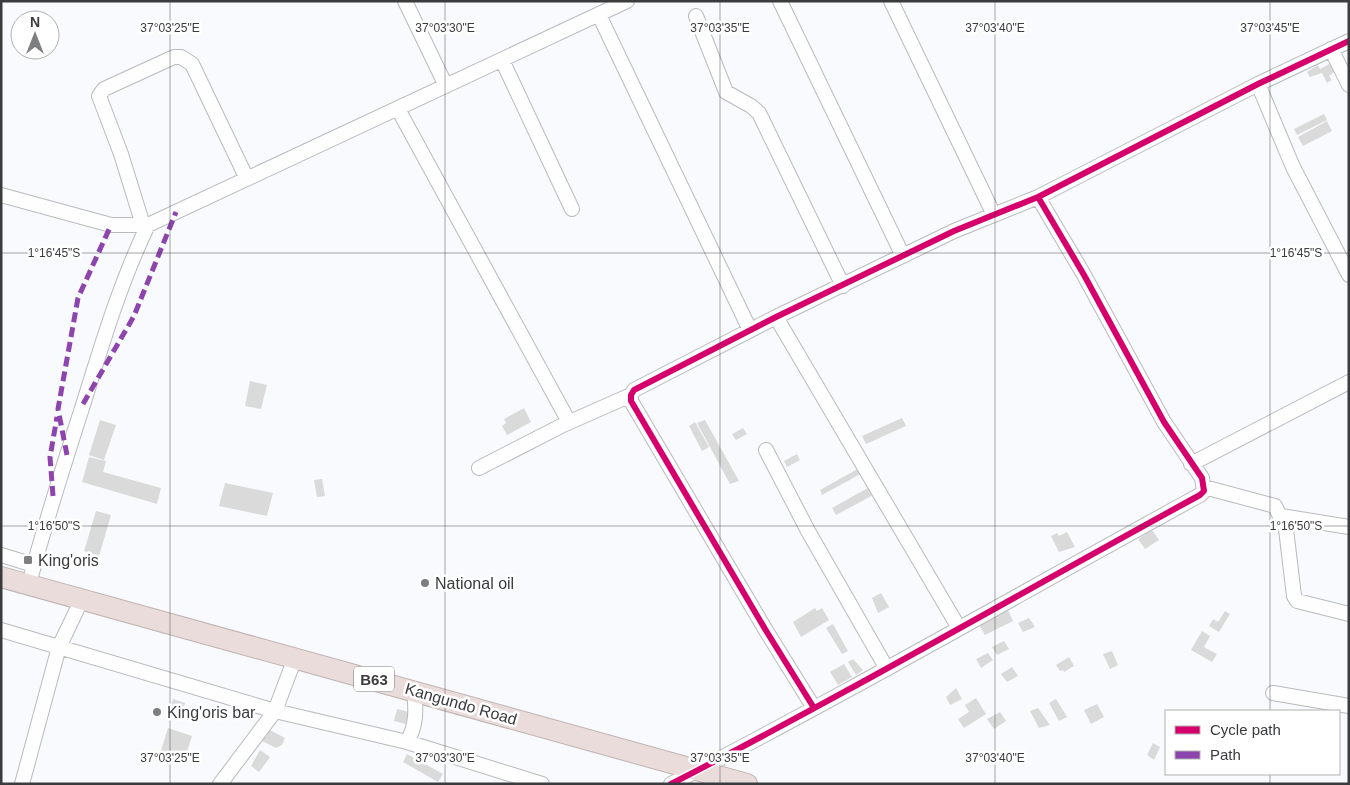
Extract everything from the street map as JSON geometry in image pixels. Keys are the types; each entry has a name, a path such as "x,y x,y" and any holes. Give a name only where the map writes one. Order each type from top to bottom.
{"highway":[{"name":"Kangundo Road","path":"1,576 31,574 82,599 747,784"}],"street":[{"path":"404,1 446,86"},
{"path":"1,195 111,225 145,225 627,1"},
{"path":"780,1 903,256"},
{"path":"891,1 994,215"},
{"path":"599,15 750,330"},
{"path":"696,16 726,92 751,106 759,113 843,286"},
{"path":"479,468 568,422 630,395 634,390 776,316 843,286 954,230 1038,197 1258,84 1349,41"},
{"path":"1331,49 1349,85"},
{"path":"1,555 31,574 100,349 131,259 145,225 99,96 104,89 174,57 181,57 192,64 247,179"},
{"path":"502,60 572,209"},
{"path":"1258,84 1293,167 1349,275"},
{"path":"398,109 568,422"},
{"path":"670,784 887,670 959,628 1200,495 1204,487 1202,478 1164,422 1084,275 1038,197"},
{"path":"776,316 959,628"},
{"path":"1191,464 1349,382"},
{"path":"630,395 630,401 814,708"},
{"path":"766,450 808,531 887,670"},
{"path":"1204,487 1267,502 1275,506 1286,529 1294,596 1297,601 1349,614"},
{"path":"1281,516 1349,527"},
{"path":"22,784 59,647 82,599"},
{"path":"1,630 275,711 407,742 542,784"},
{"path":"220,784 275,711 295,658"},
{"path":"407,742 413,732 416,714 414,690"},
{"path":"1273,694 1349,706"}],"building":[{"path":"1333,62 1338,69 1329,76 1332,80 1327,83 1320,69"},
{"path":"1318,65 1322,73 1310,77 1307,72"},
{"path":"1324,114 1327,120 1297,135 1294,129"},
{"path":"1327,121 1332,131 1303,146 1298,137"},
{"path":"250,381 267,385 261,409 245,406"},
{"path":"524,408 531,422 507,435 502,426 506,423 504,419"},
{"path":"902,418 906,426 866,444 862,436"},
{"path":"100,420 116,425 104,460 89,455"},
{"path":"705,420 739,481 730,484 697,423"},
{"path":"695,422 709,447 702,451 689,426"},
{"path":"743,428 747,434 736,440 732,434"},
{"path":"797,454 800,460 787,467 784,461"},
{"path":"89,457 106,461 103,472 161,488 157,504 82,482"},
{"path":"861,467 864,472 822,495 820,490"},
{"path":"322,479 325,496 317,497 314,480"},
{"path":"225,483 273,493 267,516 219,506"},
{"path":"873,485 877,493 836,515 832,508"},
{"path":"96,511 111,515 99,556 84,551"},
{"path":"1152,530 1159,540 1145,549 1138,539"},
{"path":"1067,532 1075,547 1059,552 1051,536 1057,533 1059,536"},
{"path":"881,593 889,607 878,613 872,598"},
{"path":"815,608 817,611 822,608 829,620 801,637 793,622"},
{"path":"1008,610 1013,621 985,635 979,625"},
{"path":"1225,611 1230,614 1219,632 1209,626 1213,619 1218,622"},
{"path":"1029,618 1035,627 1023,632 1018,623"},
{"path":"833,624 848,651 842,654 826,628"},
{"path":"1202,631 1210,636 1204,647 1217,654 1212,662 1191,650"},
{"path":"1004,641 1009,649 997,655 992,647"},
{"path":"1112,651 1118,665 1110,669 1103,654"},
{"path":"988,653 993,660 981,668 976,659"},
{"path":"1069,657 1074,666 1064,672 1063,670 1060,671 1056,665"},
{"path":"853,659 863,670 856,675 848,662"},
{"path":"844,664 852,677 838,685 830,672"},
{"path":"1012,667 1018,676 1007,682 1001,674"},
{"path":"956,688 962,699 950,705 946,697"},
{"path":"976,698 986,714 964,728 958,719 969,712 965,705"},
{"path":"173,699 185,703 181,719 169,715"},
{"path":"1056,699 1067,717 1059,721 1049,703"},
{"path":"1097,704 1104,717 1091,724 1084,710"},
{"path":"1038,708 1050,725 1039,728 1030,711"},
{"path":"397,709 409,712 406,724 394,721"},
{"path":"1000,712 1006,721 994,729 987,719"},
{"path":"168,728 192,736 183,764 159,757"},
{"path":"268,729 285,738 282,745 276,748 260,740 267,736"},
{"path":"1153,743 1160,747 1154,760 1147,755"},
{"path":"260,750 270,757 259,772 251,766"},
{"path":"407,754 443,774 438,782 403,762"}],"marked path":[{"path":"83,404 134,316 176,212"},
{"path":"67,455 58,409 78,298 111,225"},
{"path":"53,496 50,457 57,417"}],"cycle path":[{"path":"814,708 765,629 631,401 631,395 634,390 776,317 954,231 1038,197 1258,84 1349,41"},
{"path":"671,784 871,677 1200,495 1204,491 1202,478 1164,422 1084,275 1038,197"}],"place":[{"name":"King'oris","path":"28,560"},
{"name":"National oil","path":"425,583"},
{"name":"King'oris bar","path":"157,712"}]}
